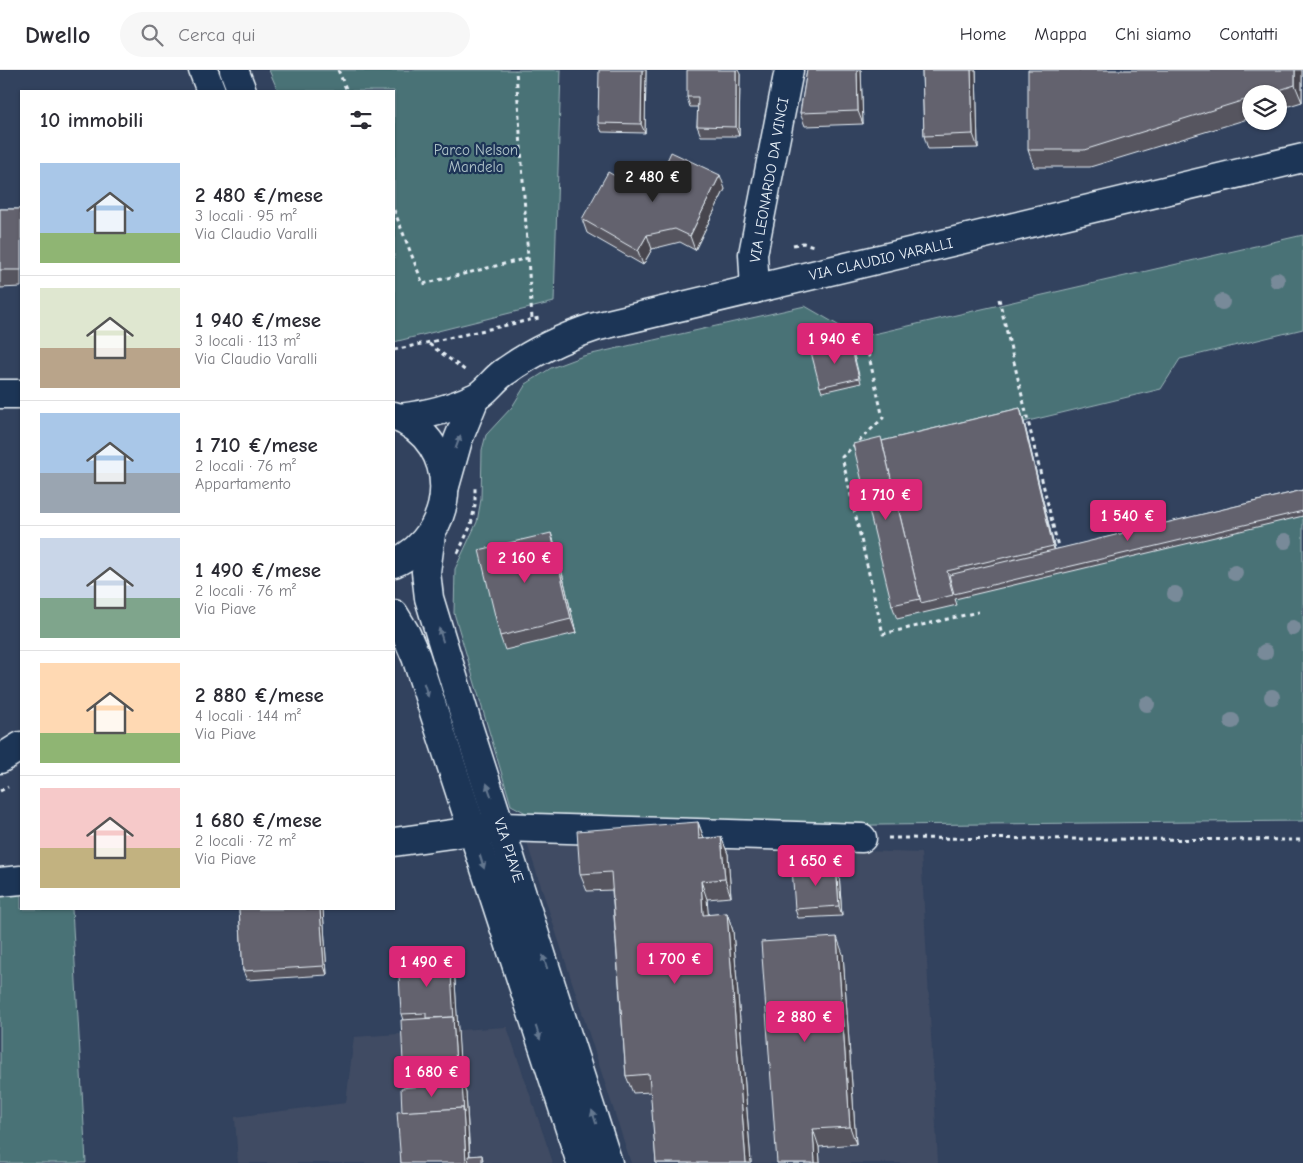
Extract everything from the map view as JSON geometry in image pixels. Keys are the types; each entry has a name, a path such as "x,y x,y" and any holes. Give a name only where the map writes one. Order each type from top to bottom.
{"street":[{"path":"203,70 210,90"},
{"path":"234,70 242,90"},
{"name":"VIA LEONARDO DA VINCI","path":"754,289 753,254 789,70"},
{"name":"VIA CLAUDIO VARALLI","path":"397,417 435,412 472,386 509,368 556,340 595,327 1303,158"},
{"name":"VIA CLAUDIO VARALLI","path":"444,487 472,386"},
{"path":"0,394 20,394"},
{"path":"395,562 414,552 431,534 442,511 444,487 442,469 435,451 420,432 397,417"},
{"name":"VIA PIAVE","path":"431,534 426,572 429,598 608,1163"},
{"name":"VIA PIAVE","path":"395,616 406,634 416,658 581,1163"},
{"path":"0,759 20,747"},
{"path":"395,842 502,827 862,838"},
{"path":"0,882 20,880"}],"path":[{"path":"338,70 347,90"},
{"path":"516,70 532,320"},
{"path":"395,213 423,284 528,258"},
{"path":"999,299 1060,554"},
{"path":"863,330 883,418 842,457 883,634 978,612"},
{"path":"428,344 472,386"},
{"path":"862,838 1303,840"}],"shaded area":[{"path":"526,840 921,853 938,1163 631,1163"},
{"path":"507,1027 553,1163 238,1163 235,1117 346,1103 354,1037"}],"green space":[{"name":"Parco Nelson Mandela","path":"269,70 561,70 554,302 395,342 395,90 278,90"},
{"path":"1303,235 1303,329 1180,359 1161,389 1024,422 1056,555 1303,516 1303,821 669,827 543,822 511,805 454,613 455,569 477,522 481,499 482,450 486,435 512,407 526,384 551,368 583,356 805,306 850,332 852,339"},
{"path":"20,892 20,910 72,910 86,1163 0,1163 0,895"}],"building":[{"path":"599,70 642,70 641,124 598,123"},
{"path":"687,70 736,70 736,127 697,126 698,97 687,97"},
{"path":"807,70 857,70 858,111 800,113"},
{"path":"922,70 971,70 973,134 924,136"},
{"path":"1028,70 1295,70 1295,85 1287,88 1287,85 1242,85 1242,101 1084,150 1028,150"},
{"path":"671,152 720,175 690,236 675,229 647,235 638,251 582,219 608,172 642,191 655,187"},
{"path":"0,209 20,209 20,270 0,270"},
{"path":"850,342 859,378 820,387 811,352"},
{"path":"1020,408 1053,546 947,571 953,595 921,603 882,441"},
{"path":"881,437 920,599 892,605 853,444"},
{"path":"1303,490 1303,511 954,594 949,575"},
{"path":"551,533 571,619 500,636 479,550"},
{"path":"698,822 699,839 721,837 725,879 701,881 703,915 727,913 746,1163 656,1163 649,1074 626,1076 611,872 580,874 577,831"},
{"path":"836,865 839,906 795,909 792,868"},
{"path":"239,910 320,910 324,966 243,971"},
{"path":"837,937 850,1127 813,1129 815,1163 777,1163 761,942"},
{"path":"450,957 454,1021 453,1017 426,1018 426,1013 401,1014 399,975 402,975 401,964 418,963 418,959"},
{"path":"453,1017 457,1080 404,1083 401,1020"},
{"path":"462,1083 464,1113 463,1108 402,1112 401,1088"},
{"path":"463,1108 466,1163 401,1163 397,1112"},
{"path":"482,1155 482,1163 469,1163 468,1156"}]}
